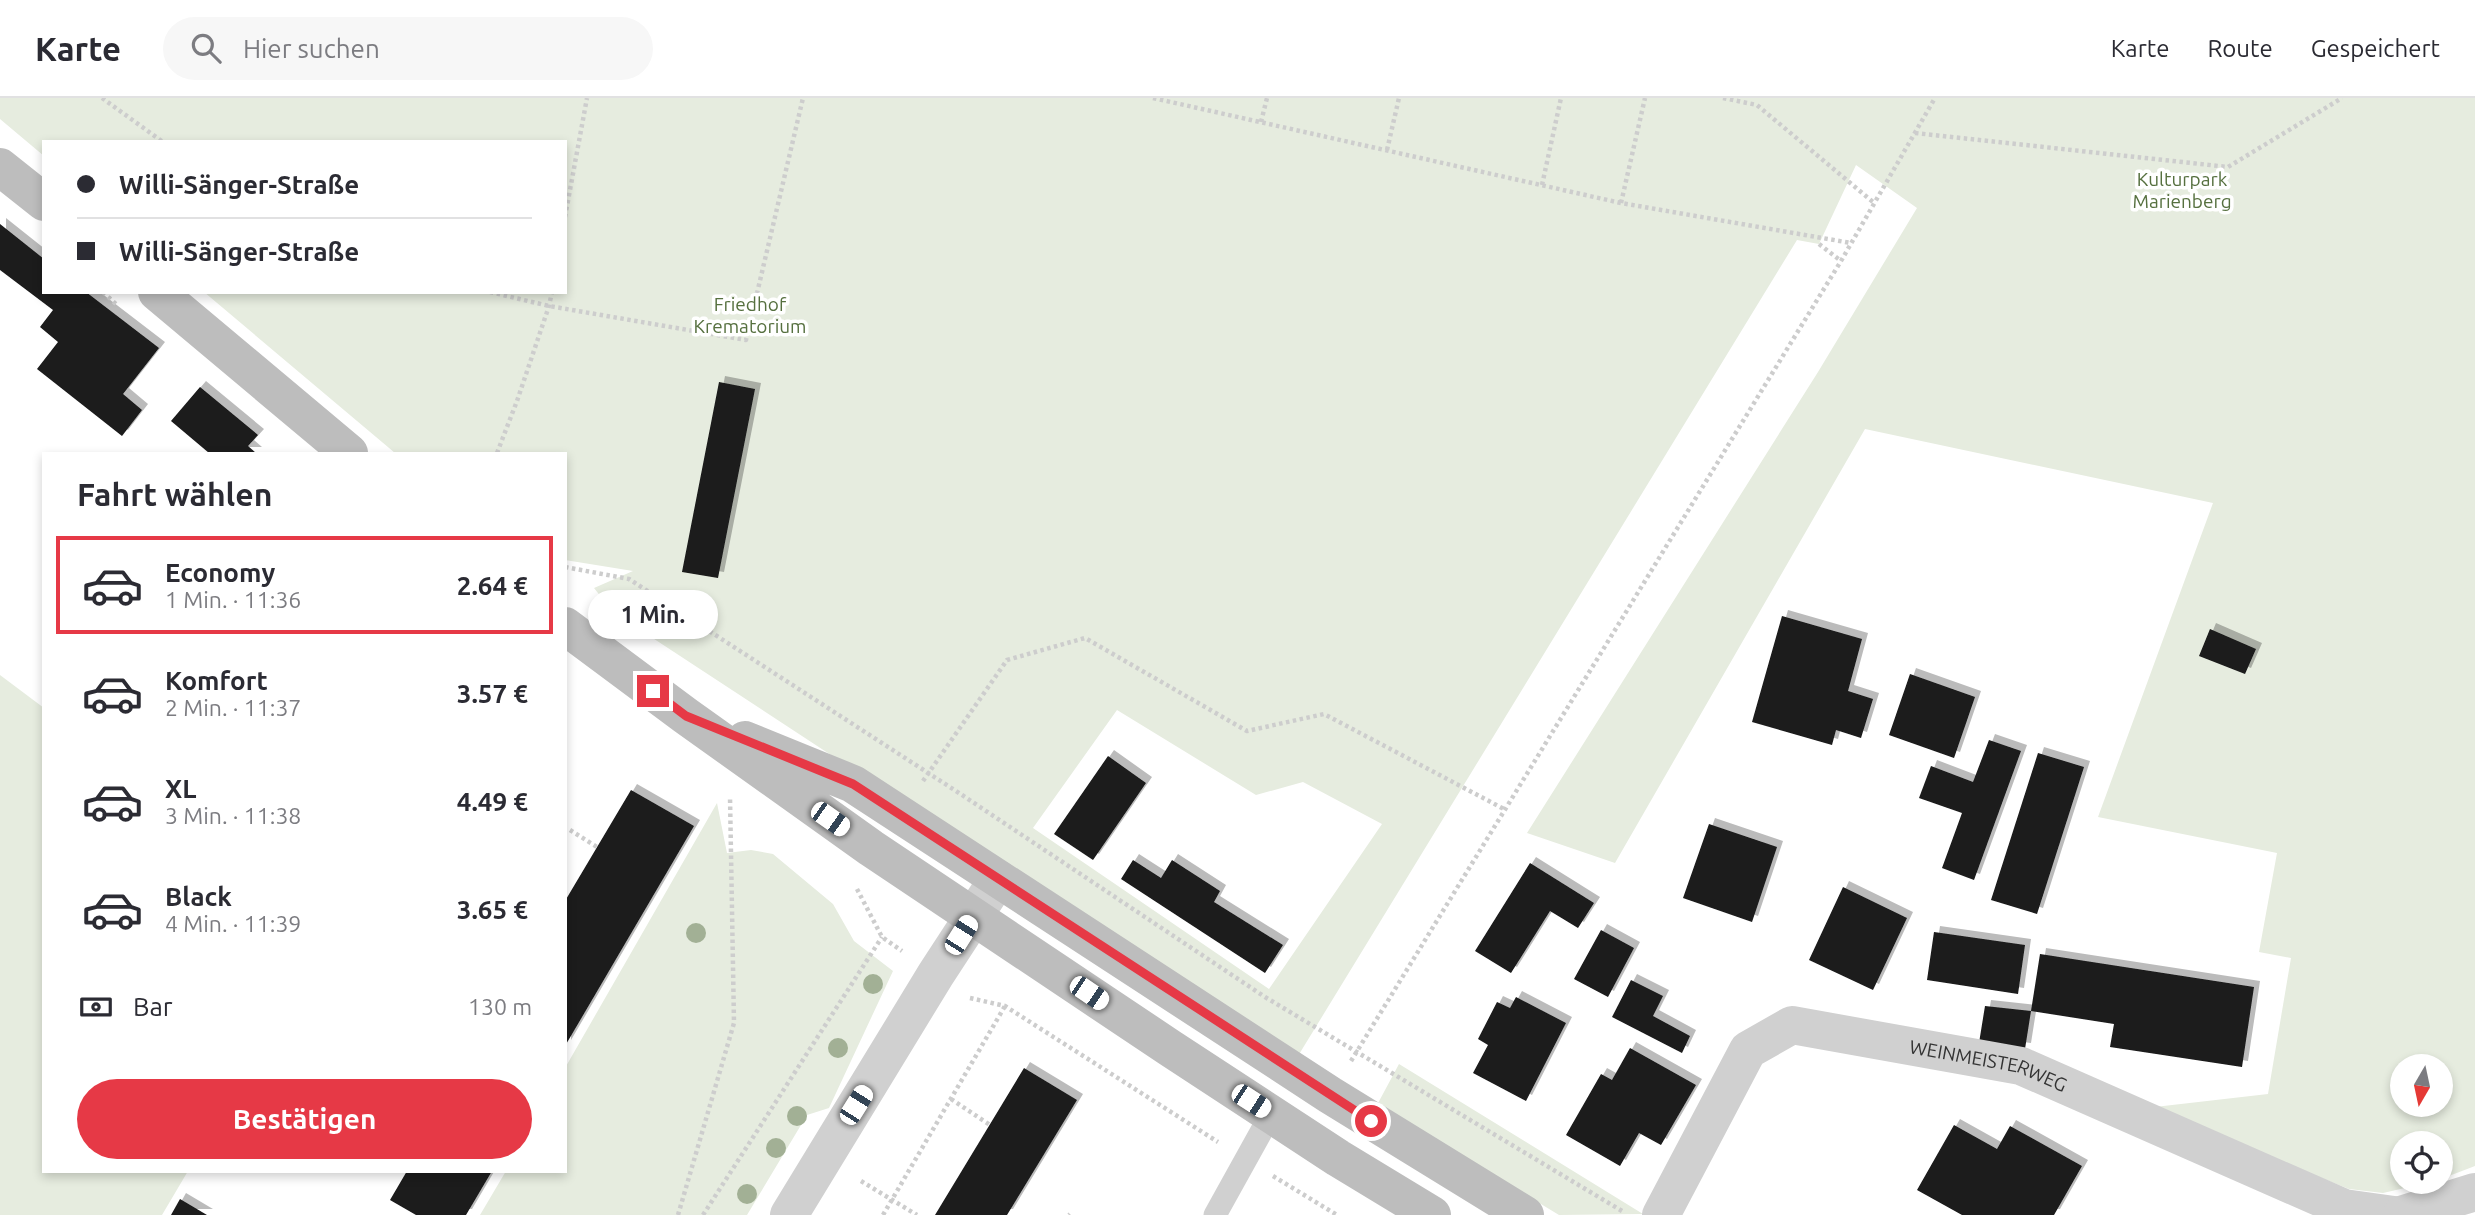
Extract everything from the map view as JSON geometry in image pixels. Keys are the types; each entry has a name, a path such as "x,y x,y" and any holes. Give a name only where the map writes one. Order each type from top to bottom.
{"main road":[{"path":"0,167 42,200"},
{"path":"159,294 348,452"},
{"path":"567,627 871,848 1271,1114 1432,1215"},
{"path":"686,716 853,784 1330,1095 1525,1215"}],"street":[{"path":"789,1215 998,879"},
{"name":"WEINMEISTERWEG","path":"1661,1215 1748,1050 1792,1025 2021,1066 2344,1208 2394,1215"},
{"path":"2401,1215 2475,1192"}],"lane":[{"path":"1215,1215 1271,1114"}],"path":[{"path":"102,98 160,140"},
{"path":"567,206 587,98"},
{"path":"498,294 549,306 746,340 803,98"},
{"path":"1153,98 1621,203 1851,243"},
{"path":"1261,122 1267,98"},
{"path":"1387,149 1399,98"},
{"path":"1542,184 1561,98"},
{"path":"1621,203 1645,98"},
{"path":"1723,98 1757,105 1874,202"},
{"path":"1330,1095 1841,261 1935,98"},
{"path":"1915,133 2228,167 2342,98"},
{"path":"1819,244 1841,261"},
{"path":"496,452 517,401 552,294"},
{"path":"567,567 629,579 1265,996 1629,1215"},
{"path":"929,774 1007,660 1085,638 1247,731 1324,714 1504,809"},
{"path":"678,1215 734,1023 730,789"},
{"path":"570,830 597,847"},
{"path":"703,1215 882,937"},
{"path":"883,1215 1005,1006"},
{"path":"951,1099 990,1125"},
{"path":"862,1181 917,1215"}],"green space":[{"path":"0,98 2475,98 2475,1166 2453,1174 2453,1131 2390,1131 2390,1191 2349,1189 2146,1108 2268,1094 2291,958 2259,952 2277,853 2098,817 2213,503 1865,429 1615,863 1527,833 1818,372 1917,208 1856,165 1819,244 1797,240 1298,1056 613,612 594,588 633,571 567,560 567,452 394,452 206,294 567,294 567,140 42,140 42,154 0,119","holes":["1117,710 1256,795 1303,782 1382,824 1269,989 1033,828"]},
{"path":"0,675 42,706 42,1173 187,1173 162,1215 0,1215"},
{"path":"717,803 727,853 751,850 773,854 833,904 854,941 893,971 829,1108 807,1115 747,1215 480,1215 505,1173 567,1173 567,1065"},
{"path":"1399,1064 1643,1214 1559,1215 1377,1105"}],"building":[{"path":"0,224 42,257 42,294 89,294 159,348 123,394 142,410 122,436 37,369 58,342 40,327 53,310 0,270"},
{"path":"719,382 755,389 718,578 682,572"},
{"path":"200,387 258,435 248,446 255,452 208,452 171,421"},
{"path":"1782,616 1862,639 1848,691 1873,699 1861,738 1836,730 1832,745 1752,722"},
{"path":"2210,629 2256,649 2245,674 2199,656"},
{"path":"1910,674 1975,697 1954,758 1889,735"},
{"path":"1989,740 2021,751 1974,880 1942,868 1962,813 1919,798 1931,766 1973,782"},
{"path":"2038,753 2084,767 2037,914 1991,900"},
{"path":"1108,756 1146,783 1093,860 1054,834"},
{"path":"631,790 694,826 567,1043 567,898"},
{"path":"1709,824 1777,847 1752,922 1683,898"},
{"path":"1133,860 1161,878 1172,860 1220,891 1214,902 1283,945 1265,973 1121,879"},
{"path":"1530,863 1594,903 1578,928 1550,911 1511,973 1475,951"},
{"path":"1843,887 1907,918 1873,990 1809,960"},
{"path":"1601,930 1634,948 1608,997 1574,979"},
{"path":"1934,932 2025,945 2018,994 1927,980"},
{"path":"2040,954 2254,987 2242,1067 2110,1047 2114,1024 2031,1011"},
{"path":"1631,980 1663,996 1653,1016 1690,1036 1682,1053 1612,1017"},
{"path":"1516,997 1566,1023 1526,1101 1473,1073 1488,1045 1478,1039 1497,1002 1510,1008"},
{"path":"1985,1006 2031,1011 2025,1049 1979,1043"},
{"path":"1630,1048 1696,1085 1661,1145 1639,1133 1620,1166 1566,1135 1601,1074 1612,1080"},
{"path":"1024,1068 1077,1100 1007,1215 935,1215"},
{"path":"1954,1125 1997,1149 2010,1126 2082,1166 2054,1215 1962,1215 1917,1190"},
{"path":"406,1173 491,1173 466,1215 416,1215 390,1200"},
{"path":"180,1199 207,1215 171,1215"}],"route":[{"path":"653,691 686,716 853,784 1371,1121"}],"park label":[{"name":"Kulturpark Marienberg","path":"2182,190"},
{"name":"Friedhof Krematorium","path":"750,315"}]}
